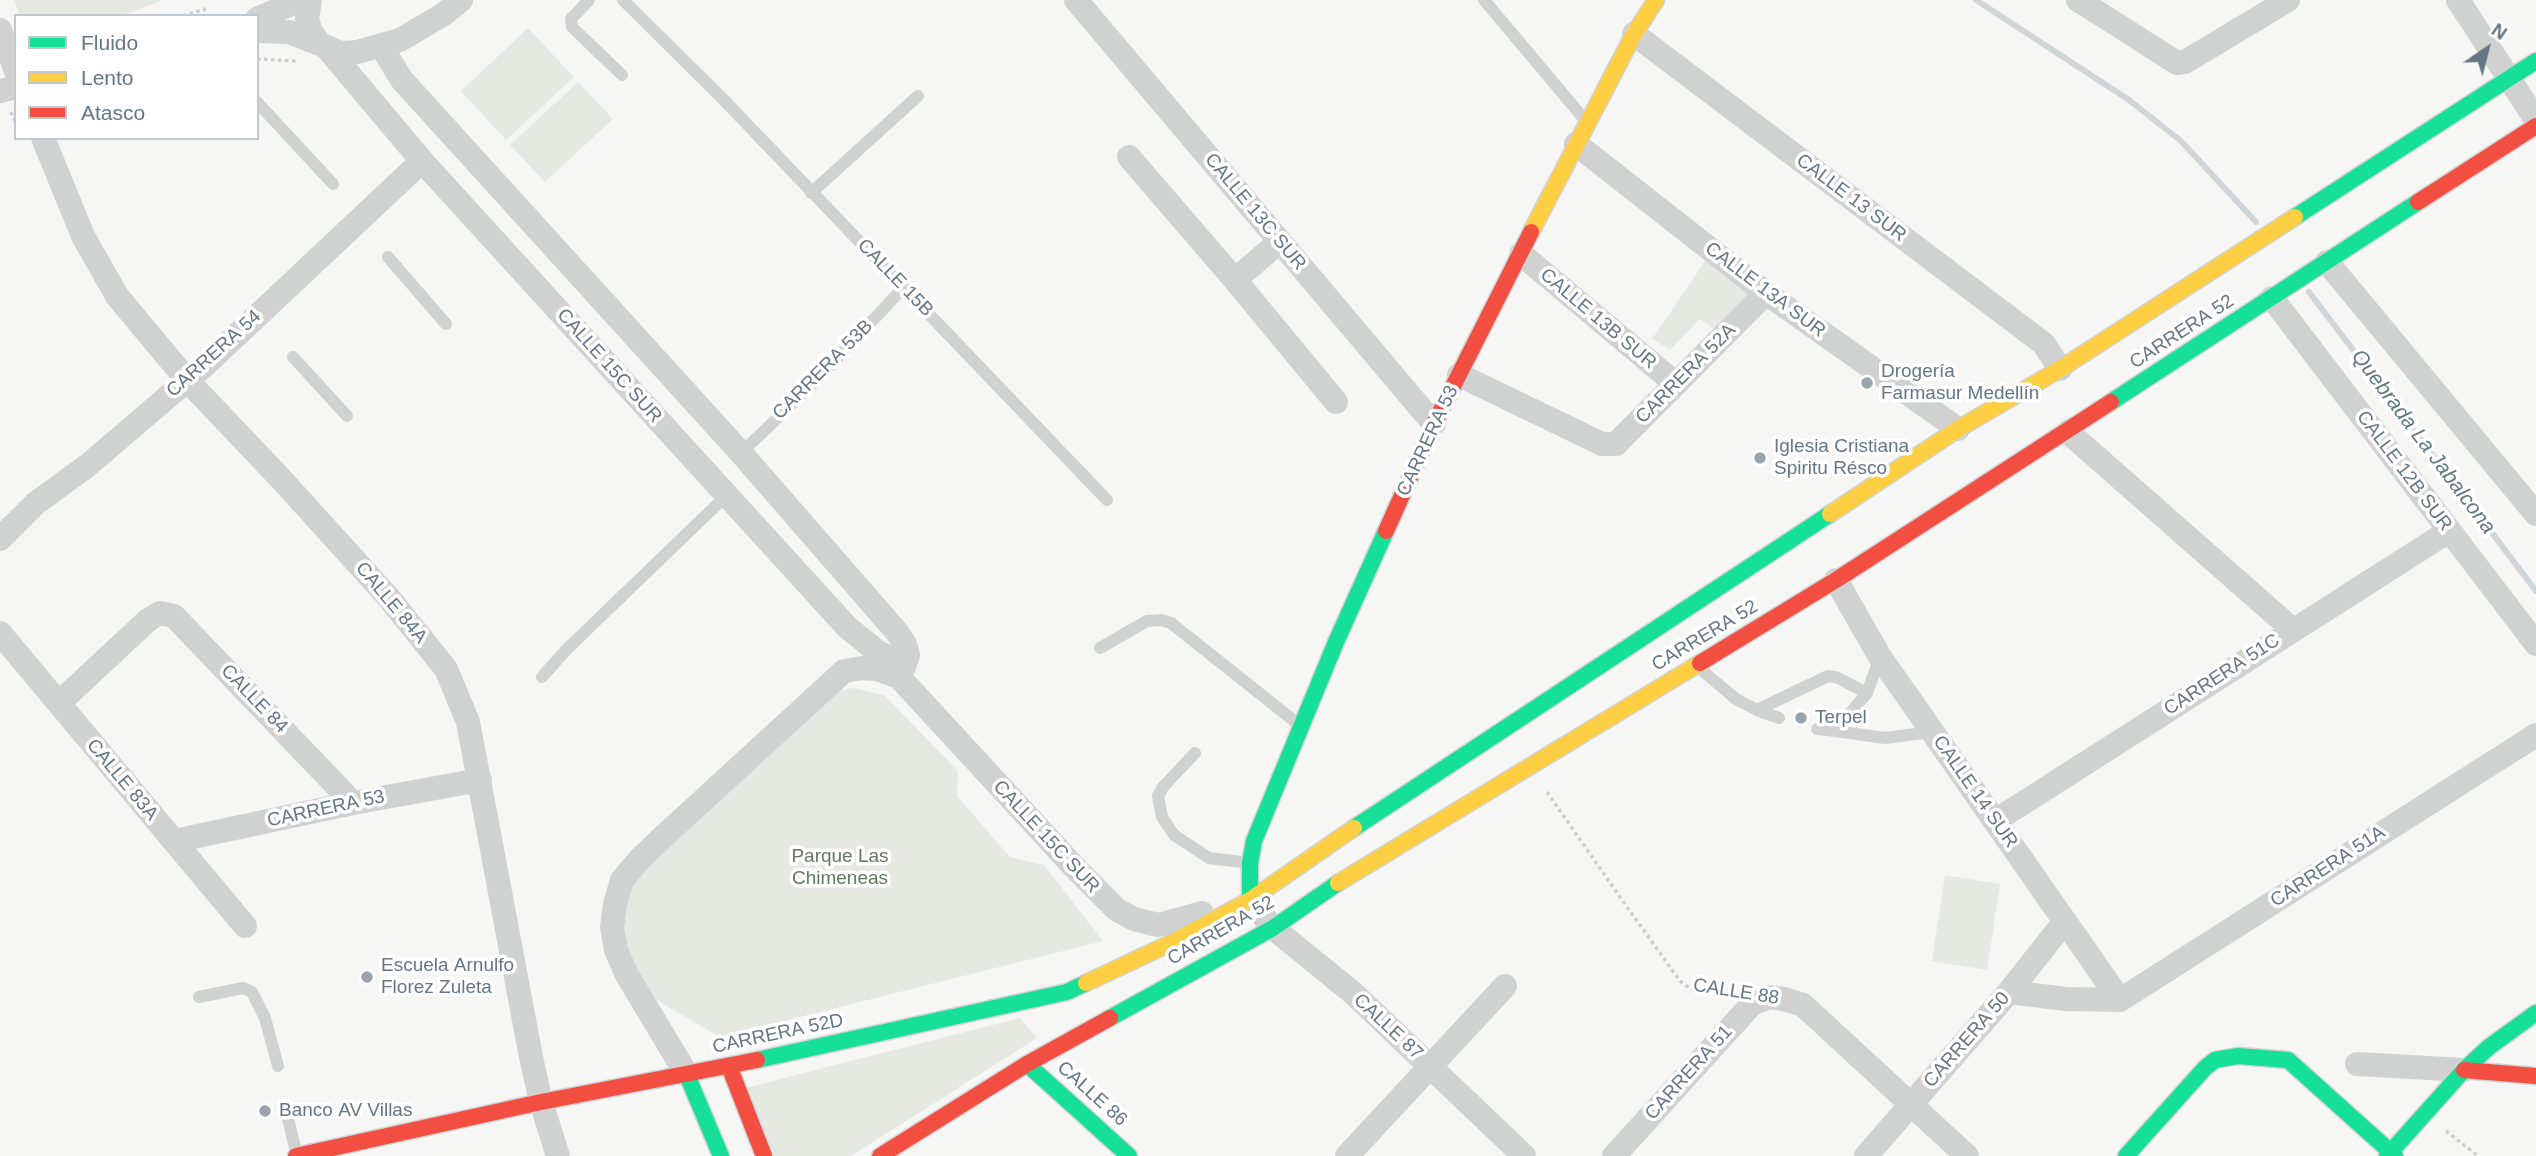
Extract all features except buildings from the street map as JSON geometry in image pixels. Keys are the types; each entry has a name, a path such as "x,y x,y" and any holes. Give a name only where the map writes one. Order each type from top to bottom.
{"main road":[{"name":"CARRERA 53","path":"1250,900 1250,863 1254,841 1300,726 1434,424 1582,133 1634,34 1656,0"},
{"name":"CARRERA 52","path":"1250,900 1294,868 1958,429 2060,369 2536,61"},
{"name":"CARRERA 52","path":"880,1156 1027,1064 1273,928 1317,896 1836,580 2536,126"},
{"name":"CARRERA 52D","path":"296,1156 402,1146 541,1102 687,1075 1067,992 1175,941 1250,900"},
{"path":"2126,1156 2205,1068 2226,1056 2288,1060 2373,1136 2388,1155 2465,1070 2489,1047 2536,1013"},
{"name":"CALLE 86","path":"1027,1064 1129,1156"},
{"path":"729,1066 764,1156"},
{"path":"2465,1070 2536,1076"},
{"path":"687,1075 721,1156"}],"street":[{"path":"259,18 300,0"},
{"path":"310,0 307,19 311,32 324,46"},
{"path":"259,31 289,32 340,52 381,46 426,26 461,0"},
{"name":"CALLE 13C SUR","path":"1076,0 1434,424"},
{"path":"2078,0 2177,62 2185,62 2288,0"},
{"path":"2458,0 2536,120"},
{"path":"0,30 14,66"},
{"name":"CALLE 13 SUR","path":"1634,34 2044,344 2060,369"},
{"name":"CALLE 15C SUR","path":"324,46 422,161 847,627 879,653 903,666 1077,870 1117,910 1134,919 1158,925 1250,900"},
{"name":"CALLE 15C SUR","path":"381,46 402,80 415,95 741,453 897,631 905,644 903,666"},
{"name":"CALLE 13A SUR","path":"1582,133 1766,293 1958,429"},
{"name":"CALLE 84A","path":"44,140 83,236 117,296 187,380 389,598 446,670 468,722 531,1057 541,1102 558,1156"},
{"path":"1129,157 1336,402"},
{"name":"CARRERA 54","path":"0,539 36,503 87,466 187,380 422,161"},
{"path":"1235,280 1280,241"},
{"name":"CALLE 13B SUR","path":"1521,254 1676,384"},
{"path":"2327,262 2536,514"},
{"name":"CARRERA 52A","path":"1459,376 1602,444 1616,444 1766,293"},
{"name":"CALLE 12B SUR","path":"2272,298 2536,644"},
{"path":"2068,432 2293,630"},
{"name":"CARRERA 51C","path":"1995,821 2449,531"},
{"name":"CALLE 14 SUR","path":"1836,580 1880,657 2120,1000"},
{"name":"CALLE 84","path":"59,704 148,620 160,613 174,617 353,803"},
{"path":"687,1075 634,987 616,950 612,927 622,880 647,852 844,671 851,657 847,627"},
{"name":"CALLE 83A","path":"0,634 245,926"},
{"path":"844,671 903,666"},
{"name":"CARRERA 51A","path":"2120,1000 2536,735"},
{"name":"CARRERA 53","path":"174,842 353,803 480,780"},
{"name":"CALLE 87","path":"1250,900 1273,928 1353,993 1524,1156"},
{"name":"CARRERA 50","path":"1866,1156 2009,992 2065,921"},
{"path":"1347,1156 1505,986"},
{"path":"2009,992 2066,999 2120,1000"},
{"name":"CALLE 88","path":"1769,997 1803,1005 1967,1156"},
{"name":"CARRERA 51","path":"1614,1156 1752,1004 1769,997"},
{"path":"2357,1064 2465,1070"}],"lane":[{"path":"589,0 571,19 572,27 622,75"},
{"name":"CALLE 15B","path":"623,0 721,97 1107,500"},
{"name":"CALLE 13A SUR","path":"1484,0 1582,133"},
{"path":"811,192 918,96"},
{"path":"259,104 333,184"},
{"path":"388,257 446,324"},
{"name":"CARRERA 53B","path":"741,453 809,388 904,287"},
{"path":"293,358 347,416"},
{"path":"542,677 566,650 727,495"},
{"path":"1100,648 1147,621 1161,620 1171,623 1300,726"},
{"path":"1880,657 1867,693 1846,718 1823,729 1885,738 1933,732"},
{"path":"1696,666 1736,699 1779,718"},
{"path":"1757,710 1828,676 1836,677 1867,693"},
{"path":"1195,753 1158,796 1162,817 1174,835 1209,858 1250,863"},
{"path":"199,998 243,988 252,992 265,1018 278,1066"},
{"path":"287,1114 296,1156"}],"path":[{"path":"189,14 204,9 205,14"},
{"path":"8,95 14,116"},
{"name":"CALLE 88","path":"1546,790 1681,981 1691,989 1769,997"},
{"path":"2425,1114 2478,1156"}],"green space":[{"path":"14,0 163,0 126,14 19,14"},
{"path":"528,28 574,77 506,140 461,91"},
{"path":"578,82 613,119 545,182 510,145"},
{"path":"1710,254 1756,288 1714,329 1700,319 1670,350 1652,339"},
{"name":"Parque Las Chimeneas","path":"854,688 884,695 958,771 957,796 1010,857 1044,865 1103,941 720,1037 641,991 619,938 620,907 634,881 828,692"},
{"path":"1945,875 2000,884 1987,970 1932,961"},
{"path":"1020,1018 1037,1038 851,1156 772,1156 745,1088"}],"waterway":[{"name":"Quebrada La Jabalcona","path":"1976,0 2129,100 2181,141 2256,222"},
{"name":"Quebrada La Jabalcona","path":"2309,292 2536,591"}],"traffic: fast":[{"path":"2295,217 2536,61"},
{"path":"2111,402 2418,202"},
{"path":"1354,828 1830,514"},
{"path":"1250,900 1250,863 1254,841 1336,642 1386,531"},
{"path":"1110,1018 1273,928 1338,883"},
{"path":"757,1060 1067,992 1086,983"},
{"path":"2387,1156 2464,1070 2489,1047 2536,1013"},
{"path":"2126,1156 2205,1068 2215,1060 2238,1056 2288,1060 2395,1156"},
{"path":"1027,1064 1129,1156"},
{"path":"687,1075 721,1156"}],"traffic: slow":[{"path":"1531,232 1634,34 1656,0"},
{"path":"1830,514 1958,429 2060,369 2295,217"},
{"path":"1338,883 1700,663"},
{"path":"1086,983 1175,941 1250,900 1354,828"}],"traffic: jam":[{"path":"2418,202 2536,126"},
{"path":"1386,531 1434,424 1531,232"},
{"path":"1700,663 1836,580 2111,402"},
{"path":"880,1156 1027,1064 1110,1018"},
{"path":"296,1156 541,1102 757,1060"},
{"path":"729,1066 764,1156"},
{"path":"2464,1070 2536,1076"}],"place":[{"name":"Drogería Farmasur Medellín","path":"1867,383"},
{"name":"Iglesia Cristiana Spiritu Résco","path":"1760,458"},
{"name":"Terpel","path":"1801,718"},
{"name":"Escuela Arnulfo Florez Zuleta","path":"367,977"},
{"name":"Banco AV Villas","path":"265,1111"}]}
